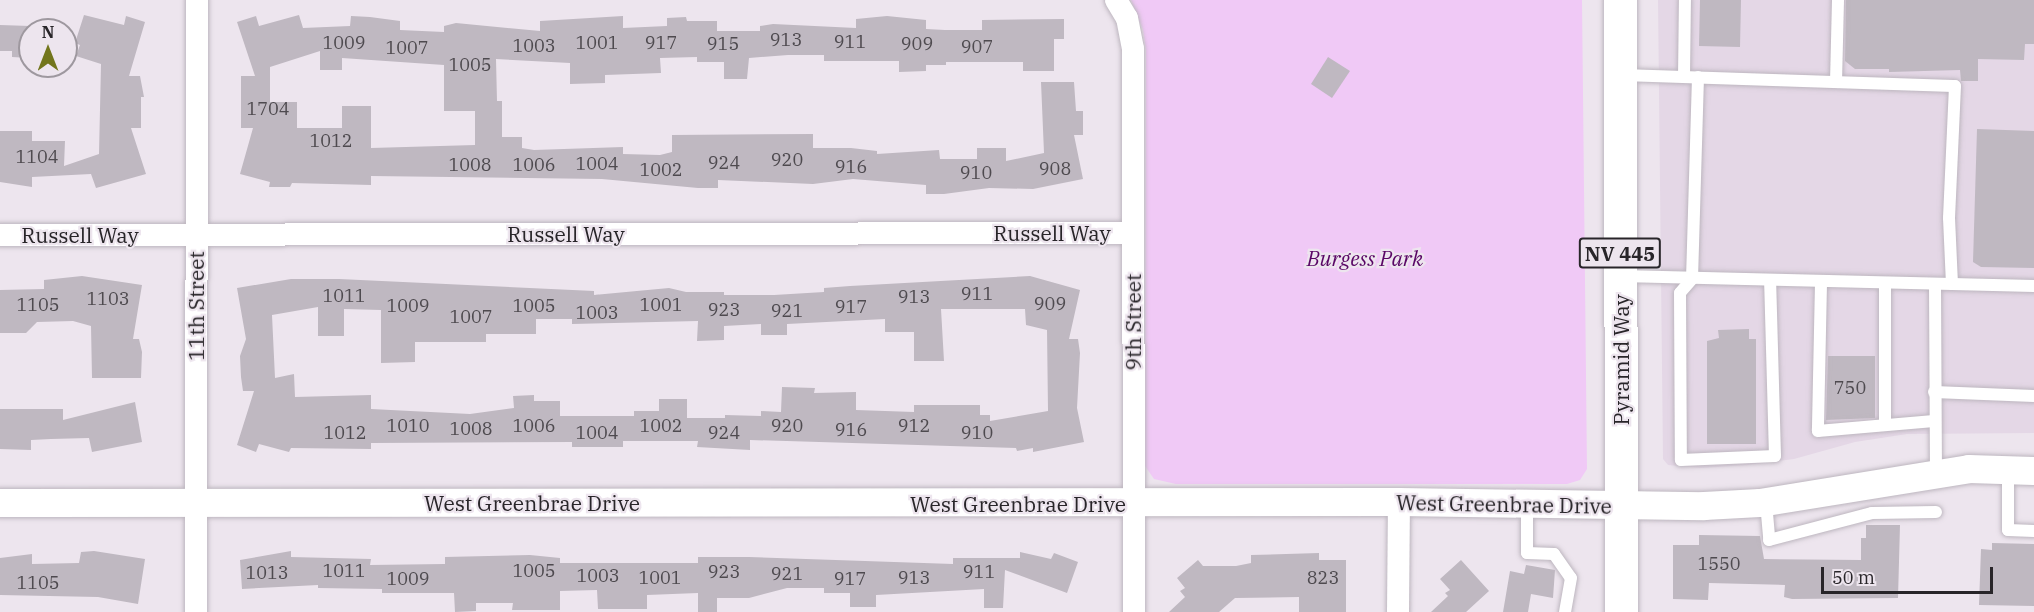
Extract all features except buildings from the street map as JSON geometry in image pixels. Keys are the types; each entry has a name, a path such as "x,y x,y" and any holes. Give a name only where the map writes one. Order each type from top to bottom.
{"main road":[{"name":"Pyramid Way","path":"1620,0 1621,612"}],"street":[{"name":"11th Street","path":"196,0 196,612"},
{"name":"9th Street","path":"1116,0 1127,18 1133,49 1134,612"},
{"name":"Russell Way","path":"0,235 1132,233"},
{"name":"West Greenbrae Drive","path":"0,504 1399,502 1622,506 1766,502 1936,474 2021,470"},
{"path":"1398,612 1399,502"}],"lane":[{"path":"1684,77 1685,0"},
{"path":"1836,82 1838,0"},
{"path":"1620,75 1955,86 1949,218 1952,284"},
{"path":"1698,78 1692,279 1680,293 1682,460 1775,456 1770,281"},
{"path":"1620,276 1821,283 2034,286"},
{"path":"1821,283 1818,430 1934,420"},
{"path":"1885,284 1885,425"},
{"path":"1935,284 1936,474"},
{"path":"1934,393 2034,396"},
{"path":"2021,470 2008,530 2034,531"},
{"path":"1766,502 1769,540 1872,513 1936,512"},
{"path":"1527,504 1527,554 1554,554 1566,565 1571,578 1565,612"}],"shaded area":[{"path":"1658,0 2034,0 2034,433 1907,434 1855,442 1794,459 1748,465 1701,468 1668,465 1663,459"}],"green space":[{"name":"Burgess Park","path":"1131,0 1582,0 1587,469 1580,480 1567,484 1176,484 1154,479 1145,466 1146,50 1143,30"}]}
